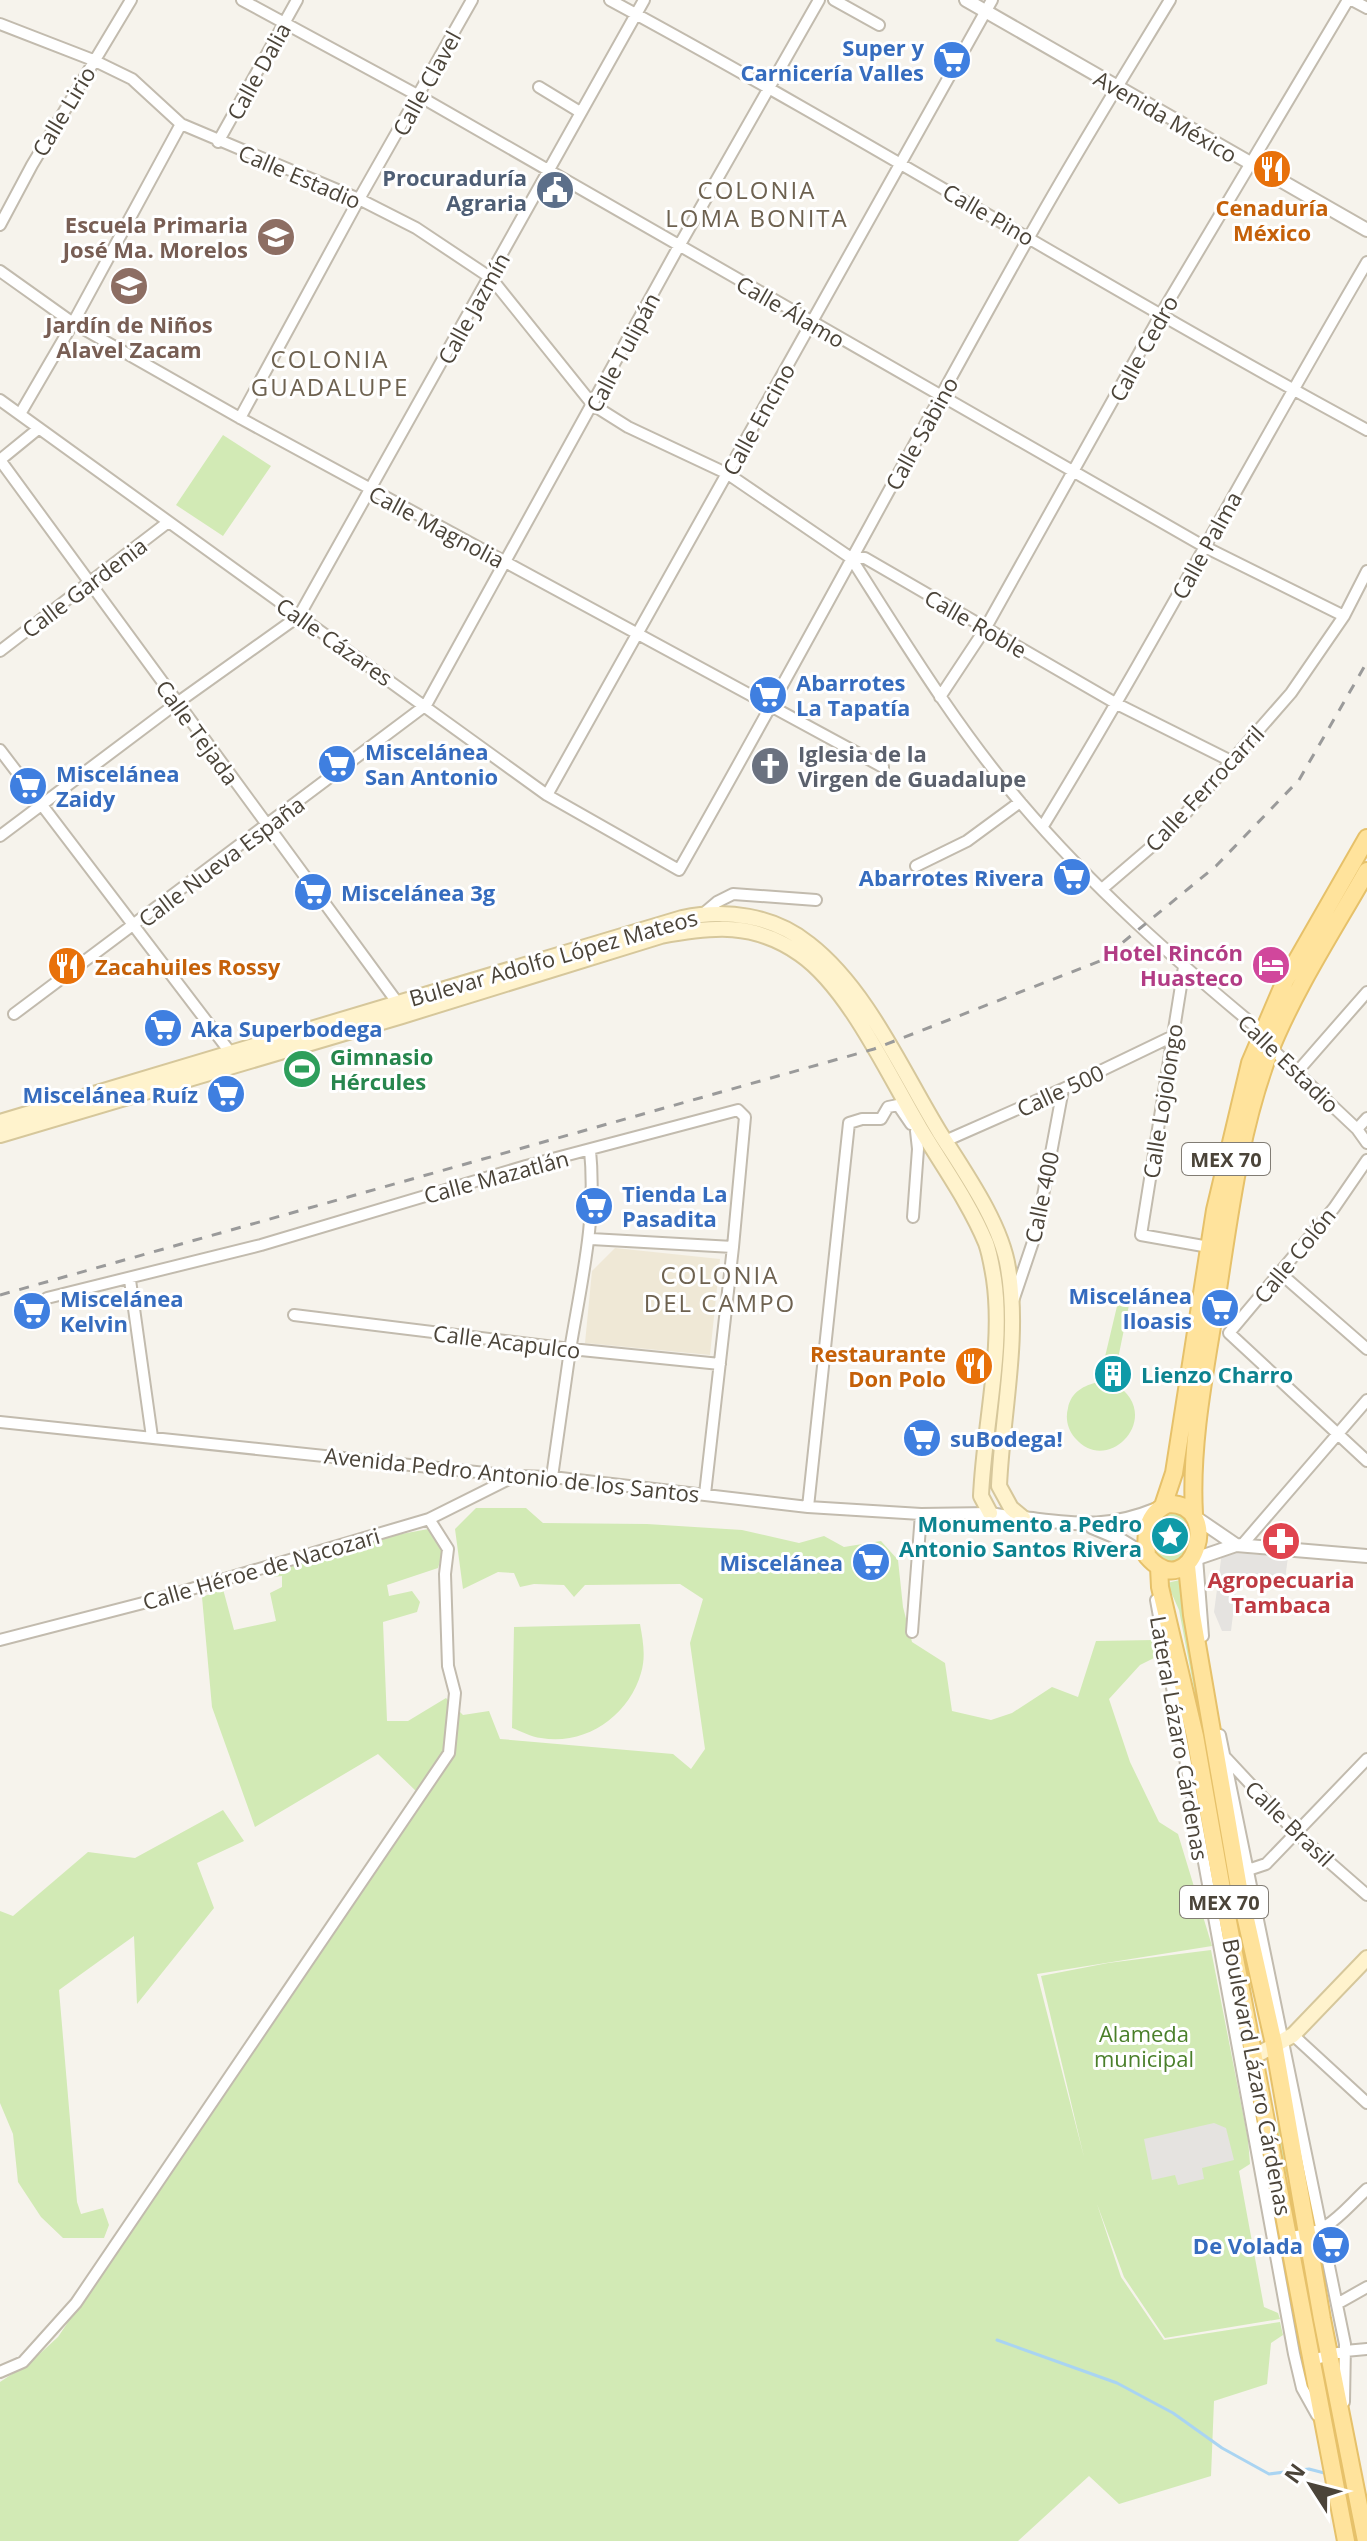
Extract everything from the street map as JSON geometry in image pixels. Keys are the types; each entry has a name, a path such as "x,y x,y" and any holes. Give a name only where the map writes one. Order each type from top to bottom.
{"main road":[{"name":"MEX 70","path":"1152,1562 1146,1533 1174,1473 1209,1247 1250,1063 1285,981 1367,838"},
{"name":"MEX 70","path":"1192,1561 1197,1540 1193,1477 1211,1333 1230,1210 1251,1108 1271,1048 1304,982 1367,871"},
{"name":"Bulevar Adolfo López Mateos","path":"0,1135 400,1009 618,935 704,913 757,918 785,928 809,943 828,961 860,1000 999,1237 1008,1264 1013,1302 999,1486 1011,1508 1023,1518"},
{"name":"Bulevar Adolfo López Mateos","path":"0,1122 230,1052 400,1009 631,944 704,928 733,927 779,942 800,954 819,971 860,1027 919,1131 958,1191 986,1245 997,1307 981,1496 990,1513"},
{"path":"1160,1507 1181,1505 1195,1515"},
{"path":"1152,1562 1170,1569 1192,1561"},
{"name":"Boulevard Lázaro Cárdenas","path":"1192,1561 1192,1615 1219,1747 1239,1888 1284,2040 1338,2352 1345,2428 1366,2541"},
{"name":"Boulevard Lázaro Cárdenas","path":"1152,1562 1195,1736 1346,2541"},
{"path":"1195,1736 1219,1747"},
{"path":"1255,2056 1284,2040 1367,1958"},
{"path":"1341,2510 1359,2508"}],"street":[{"name":"Calle Lirio","path":"0,225 93,60 131,0"},
{"name":"Calle Álamo","path":"242,0 419,96 1205,547 1344,616"},
{"name":"Calle Dalia","path":"218,142 297,0"},
{"name":"Calle Clavel","path":"240,418 472,0"},
{"name":"Calle Pino","path":"610,0 901,162 1367,430"},
{"name":"Calle Jazmín","path":"299,616 644,0"},
{"name":"Calle Tulipán","path":"426,705 679,246 819,0"},
{"path":"834,0 879,25"},
{"name":"Avenida México","path":"966,0 988,6 1117,88 1367,230"},
{"name":"Calle Sabino","path":"679,870 772,708 851,558 1029,237 1170,0"},
{"path":"1350,0 1367,8"},
{"name":"Calle Cedro","path":"940,697 985,629 1249,163 1350,0"},
{"name":"Calle Encino","path":"547,795 988,6"},
{"name":"Calle Estadio","path":"0,24 93,60 132,79 181,124 359,199 416,228 491,278 593,405 628,427 728,474"},
{"path":"539,87 580,112"},
{"path":"20,414 181,124"},
{"name":"Calle Palma","path":"1043,826 1117,704 1367,262"},
{"name":"Calle Magnolia","path":"0,271 73,323 240,418 883,767"},
{"name":"Calle Cázares","path":"0,400 547,795 679,870"},
{"path":"0,460 38,429"},
{"name":"Calle Tejada","path":"0,460 400,1009"},
{"name":"Calle Roble","path":"728,474 851,558 865,558 1117,704 1233,762"},
{"name":"Calle Gardenia","path":"0,651 167,523"},
{"path":"851,558 940,697 1020,802 1102,889"},
{"name":"Calle Ferrocarril","path":"1102,889 1172,829 1291,693 1344,616 1367,571"},
{"path":"0,836 299,616"},
{"name":"Calle Nueva España","path":"14,1014 426,705"},
{"path":"0,750 230,1052"},
{"path":"916,866 967,841 1020,802"},
{"name":"Calle Estadio","path":"1102,889 1184,967 1262,1032 1271,1048 1357,1129 1367,1143"},
{"path":"704,913 733,894 816,900"},
{"name":"Calle Lojolongo","path":"1184,967 1141,1235 1209,1247"},
{"path":"1297,1072 1367,992"},
{"name":"Calle 500","path":"945,1141 1173,1036"},
{"name":"Calle 400","path":"1013,1302 1036,1233 1063,1089"},
{"path":"808,1507 849,1123 881,1119 888,1107 898,1105 919,1131 913,1217"},
{"path":"590,1150 738,1110 745,1117 705,1494"},
{"path":"1357,1129 1367,1118"},
{"name":"Calle Mazatlán","path":"130,1280 590,1150 593,1171 591,1239 552,1477"},
{"name":"Calle Colón","path":"1229,1333 1334,1208 1367,1160"},
{"path":"591,1239 733,1247"},
{"path":"1280,1273 1367,1349"},
{"path":"47,1298 130,1280 152,1437"},
{"name":"Calle Acapulco","path":"294,1315 720,1364"},
{"path":"1211,1333 1229,1333 1367,1461"},
{"path":"1239,1545 1367,1400"},
{"name":"Avenida Pedro Antonio de los Santos","path":"0,1422 515,1476 552,1477 808,1507 921,1514 990,1513 1023,1518"},
{"name":"Calle Héroe de Nacozari","path":"0,1640 147,1602 429,1519 515,1476"},
{"path":"1089,1526 1128,1520 1160,1507"},
{"path":"912,1632 921,1514"},
{"path":"1195,1515 1239,1545"},
{"path":"1023,1518 1089,1526 1116,1537 1152,1562"},
{"path":"0,2372 23,2362 76,2303 449,1753 455,1693 448,1666 445,1574 448,1549 429,1519"},
{"path":"1192,1561 1239,1545 1367,1556"},
{"name":"Lateral Lázaro Cárdenas","path":"1192,1561 1219,1747 1284,2040"},
{"name":"Lateral Lázaro Cárdenas","path":"1152,1562 1168,1669 1294,2354 1302,2388 1326,2432"},
{"name":"Calle Brasil","path":"1219,1747 1296,1833 1367,1895"},
{"path":"1248,1870 1266,1864 1367,1759"},
{"path":"1284,2040 1367,2103"},
{"path":"1288,2237 1315,2233 1367,2189"},
{"path":"1315,2233 1337,2304 1338,2352"},
{"path":"1337,2304 1367,2287"},
{"path":"1312,2360 1338,2352 1367,2349"}],"shaded area":[{"path":"615,1248 720,1259 710,1355 585,1343 592,1271"},
{"path":"1222,1552 1288,1557 1284,1587 1237,1581 1231,1631 1222,1631 1214,1612"},
{"path":"1214,2123 1226,2128 1234,2160 1202,2168 1204,2179 1178,2185 1175,2175 1152,2180 1144,2139"}],"green space":[{"path":"223,435 271,466 223,536 176,505"},
{"path":"1118,1302 1129,1305 1113,1383 1128,1396 1135,1410 1134,1424 1127,1437 1116,1446 1103,1450 1089,1448 1075,1438 1067,1412 1075,1394 1083,1387 1099,1382"},
{"name":"Alameda municipal","path":"476,1508 526,1508 543,1523 647,1524 742,1530 799,1543 824,1536 844,1547 881,1541 898,1560 903,1607 912,1642 945,1663 952,1711 991,1720 1012,1713 1052,1687 1078,1697 1096,1641 1154,1640 1160,1655 1140,1665 1109,1699 1130,1762 1159,1822 1178,1834 1212,1946 1037,1974 1084,2157 1041,1976 1108,1963 1211,1950 1248,2139 1250,2164 1239,2171 1264,2307 1278,2313 1280,2319 1165,2338 1124,2277 1097,2204 1121,2277 1164,2340 1280,2322 1283,2335 1271,2343 1267,2384 1214,2401 1211,2476 1119,2504 1089,2476 1018,2541 0,2541 0,2382 33,2360 58,2337 420,1795 378,1754 255,1827 212,1707 202,1597 223,1589 234,1630 276,1621 270,1593 282,1587 282,1576 272,1577 271,1570 374,1539 434,1528 444,1549 438,1568 387,1585 389,1596 412,1591 420,1602 417,1612 383,1622 387,1721 408,1721 446,1698 463,1715 489,1711 500,1739 673,1754 691,1769 705,1749 690,1643 703,1599 680,1584 585,1585 574,1597 564,1585 520,1587 514,1573 498,1572 463,1589 455,1529"},
{"path":"1173,1509 1186,1518 1184,1553 1171,1565 1156,1556 1160,1523"},
{"path":"1184,1579 1206,1734 1202,1731 1179,1610 1167,1583"},
{"path":"640,1624 643,1667 635,1688 616,1715 603,1725 574,1737 541,1738 512,1728 514,1627"},
{"path":"1206,1742 1261,2021 1248,1977 1203,1744"},
{"path":"223,1810 244,1841 197,1863 214,1908 137,2004 134,1936 59,1990 77,2202 81,2214 103,2208 109,2225 104,2238 63,2238 41,2217 18,2182 13,2134 0,2103 0,1911 13,1916 88,1852 135,1858"},
{"path":"1268,2086 1276,2122 1283,2137 1290,2183 1284,2169"},
{"path":"1262,2147 1310,2392 1308,2393"}],"waterway":[{"path":"997,2340 1117,2383 1173,2413 1222,2448 1269,2474 1309,2469 1328,2474"}],"railway":[{"path":"0,1295 874,1049 1100,961 1216,866 1299,780 1367,662"}],"place":[{"name":"Super y Carnicería Valles","path":"952,60"},
{"name":"Cenaduría México","path":"1272,169"},
{"name":"Procuraduría Agraria","path":"555,190"},
{"name":"Escuela Primaria José Ma. Morelos","path":"276,237"},
{"name":"Jardín de Niños Alavel Zacam","path":"129,286"},
{"name":"Abarrotes La Tapatía","path":"768,695"},
{"name":"Miscelánea San Antonio","path":"337,764"},
{"name":"Iglesia de la Virgen de Guadalupe","path":"770,766"},
{"name":"Miscelánea Zaidy","path":"28,786"},
{"name":"Abarrotes Rivera","path":"1072,877"},
{"name":"Miscelánea 3g","path":"313,892"},
{"name":"Hotel Rincón Huasteco","path":"1271,965"},
{"name":"Zacahuiles Rossy","path":"67,966"},
{"name":"Aka Superbodega","path":"163,1028"},
{"name":"Gimnasio Hércules","path":"302,1069"},
{"name":"Miscelánea Ruíz","path":"226,1094"},
{"name":"Tienda La Pasadita","path":"594,1206"},
{"name":"Miscelánea Iloasis","path":"1220,1308"},
{"name":"Miscelánea Kelvin","path":"32,1311"},
{"name":"Restaurante Don Polo","path":"974,1366"},
{"name":"Lienzo Charro","path":"1113,1374"},
{"name":"suBodega!","path":"922,1438"},
{"name":"Monumento a Pedro Antonio Santos Rivera","path":"1170,1536"},
{"name":"Agropecuaria Tambaca","path":"1281,1541"},
{"name":"Miscelánea","path":"871,1562"},
{"name":"De Volada","path":"1331,2245"}],"district":[{"name":"COLONIA LOMA BONITA","path":"757,203"},
{"name":"COLONIA GUADALUPE","path":"330,372"},
{"name":"COLONIA DEL CAMPO","path":"720,1288"}]}
